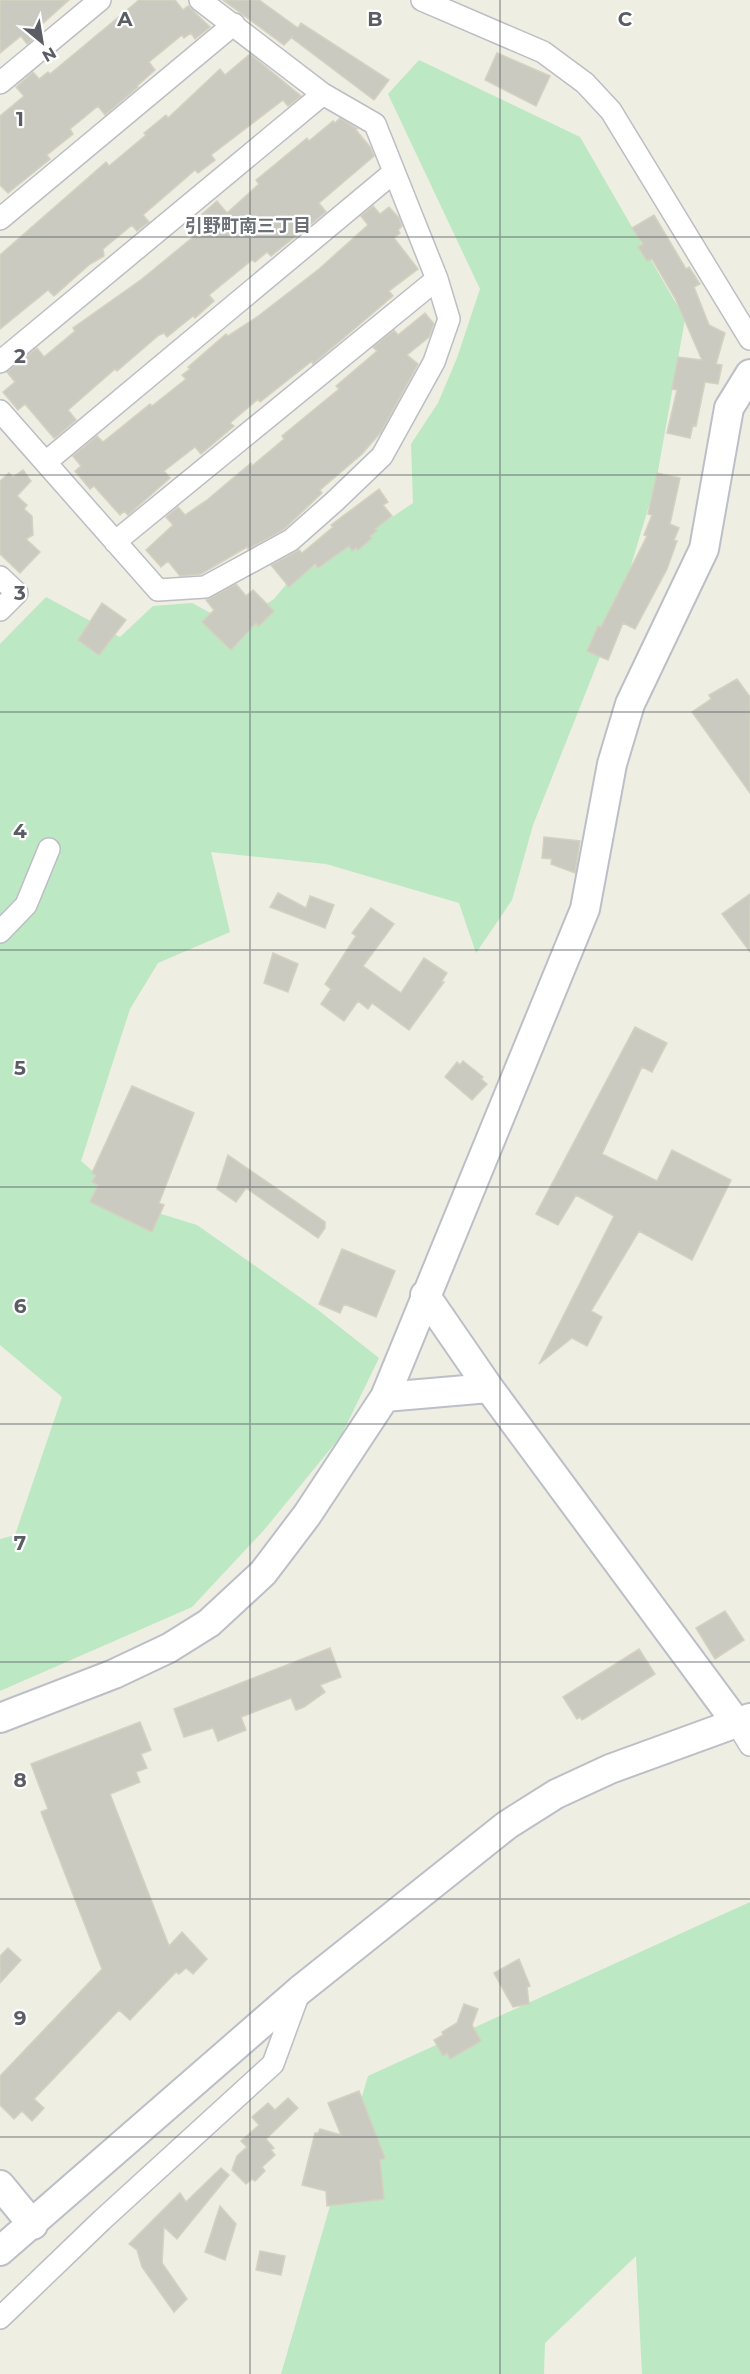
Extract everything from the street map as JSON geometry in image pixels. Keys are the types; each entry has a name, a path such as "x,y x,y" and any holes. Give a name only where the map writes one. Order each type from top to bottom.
{"street":[{"path":"0,83 100,0"},
{"path":"0,411 158,590 205,587 291,540 382,456 434,362 449,319 437,279 375,124 323,94 200,0"},
{"path":"422,0 543,52 585,83 611,111 750,339"},
{"path":"0,219 234,24"},
{"path":"0,362 323,94"},
{"path":"46,462 394,172"},
{"path":"115,542 437,279"},
{"path":"0,1718 114,1674 168,1648 209,1623 263,1573 307,1515 385,1397 585,909 612,764 630,704 704,549 729,408 750,374"},
{"path":"0,577 17,593 0,610"},
{"path":"0,932 26,905 49,849"},
{"path":"0,2251 33,2225 300,1990 507,1825 546,1800 610,1769 745,1728 489,1388 425,1295"},
{"path":"385,1397 489,1388"},
{"path":"0,2318 102,2220 273,2064 300,1990"},
{"path":"0,2185 33,2225"}],"green space":[{"path":"419,60 580,137 685,319 656,482 615,619 533,825 512,900 476,953 459,903 326,864 211,852 230,932 158,963 130,1009 81,1161 132,1205 197,1225 318,1310 379,1358 341,1436 264,1530 192,1607 0,1691 0,1539 15,1535 62,1397 0,1345 0,644 46,597 120,637 153,606 192,603 233,625 274,599 294,575 330,559 413,503 411,444 438,403 457,358 480,289 388,94"},
{"path":"750,1902 750,2374 642,2374 636,2256 545,2343 544,2374 281,2374 368,2076"}],"building":[{"path":"0,0 69,0 40,26 43,31 27,44 21,36 0,53"},
{"path":"139,0 175,0 183,10 188,6 210,27 195,39 191,33 184,38 182,35 149,62 155,70 138,87 105,115 98,106 70,129 73,134 47,155 50,159 8,193 0,185 0,116 24,96 16,87 33,72 39,79 48,72 50,74"},
{"path":"223,0 259,0 298,28 301,23 389,80 374,100 292,38 293,36 284,45"},
{"path":"497,53 550,76 536,106 485,80"},
{"path":"250,54 301,96 288,106 283,100 211,155 215,160 198,173 195,170 143,215 149,222 137,231 132,225 103,249 104,256 90,264 54,296 48,290 0,329 0,255 106,162 109,166 166,115 168,118 220,69 225,75"},
{"path":"340,118 357,129 374,156 319,203 326,212 271,256 267,252 255,262 252,260 209,295 214,301 195,318 193,316 167,337 164,333 159,335 117,371 115,369 68,410 76,420 56,437 54,438 25,404 18,410 3,392 15,382 7,372 37,348 44,357 75,331 73,328 142,279 209,224 202,214 217,201 227,213 259,184 256,180 307,138 309,141"},
{"path":"373,206 380,214 389,207 399,218 402,226 398,230 400,233 394,238 418,269 389,291 393,296 313,364 312,361 260,402 258,399 230,423 234,426 201,454 195,447 164,471 170,478 128,515 124,511 120,515 94,486 90,489 75,471 81,466 73,456 97,436 103,442 150,404 152,406 186,379 182,375 190,369 188,367 226,334 228,336 257,317 319,269 368,225 361,216"},
{"path":"654,215 686,269 689,267 700,284 694,287 709,325 725,333 716,364 722,365 718,384 705,382 696,426 693,425 690,438 667,433 677,390 672,389 678,357 702,360 675,298 652,259 647,261 638,247 643,244 632,228"},
{"path":"425,313 434,324 429,337 407,355 418,364 381,432 362,454 320,490 322,493 283,530 248,549 247,547 201,574 180,576 168,561 161,567 146,550 173,525 166,517 178,507 185,515 207,500 251,463 252,466 284,439 282,436 339,389 336,386 377,351 373,347 394,330 398,335"},
{"path":"23,470 31,481 17,496 27,505 24,509 32,516 33,535 26,539 40,552 20,573 0,554 0,481 9,473 13,477"},
{"path":"657,473 680,478 670,524 679,528 674,540 677,541 667,569 635,629 623,623 608,660 587,651 598,626 601,627 647,536 644,535 652,515 648,514"},
{"path":"379,489 388,502 383,505 392,516 375,529 377,531 370,536 372,538 358,550 356,548 352,551 349,546 318,568 315,564 289,587 271,565 299,550 302,553 333,527 331,525"},
{"path":"236,584 246,596 253,590 274,611 259,626 256,623 231,650 202,622 214,610 206,600"},
{"path":"102,603 126,620 99,655 78,640"},
{"path":"737,679 750,697 750,793 692,712 711,699 709,695"},
{"path":"544,837 580,841 575,873 551,864 552,859 542,858"},
{"path":"278,893 306,908 310,896 334,905 325,928 270,907"},
{"path":"750,894 750,952 722,914"},
{"path":"371,908 394,924 363,966 401,993 424,958 447,973 441,982 444,982 409,1030 372,1003 368,1009 358,1001 344,1021 321,1004 331,989 325,984 356,936 352,933"},
{"path":"273,953 298,964 288,992 264,983"},
{"path":"635,1027 667,1043 652,1072 642,1067 602,1154 657,1181 672,1150 731,1180 692,1260 639,1231 591,1311 602,1317 587,1346 572,1338 539,1364 614,1216 576,1195 558,1225 536,1214"},
{"path":"463,1061 483,1077 481,1079 487,1084 472,1100 445,1077 457,1062 460,1065"},
{"path":"132,1086 194,1113 159,1203 164,1205 152,1232 90,1202 98,1185 92,1182 96,1175 92,1173"},
{"path":"228,1155 325,1222 325,1228 318,1238 246,1188 236,1202 217,1189"},
{"path":"342,1249 395,1271 376,1317 344,1304 340,1313 319,1304"},
{"path":"725,1611 744,1640 715,1659 696,1628"},
{"path":"330,1648 341,1677 320,1685 325,1692 304,1707 296,1710 291,1698 241,1717 246,1730 218,1741 213,1728 184,1737 174,1709"},
{"path":"639,1649 655,1674 582,1720 580,1717 577,1719 563,1697"},
{"path":"140,1722 151,1750 141,1754 147,1768 136,1772 140,1782 110,1794 169,1946 182,1932 207,1959 193,1974 186,1968 179,1974 176,1972 130,2020 119,2010 34,2099 44,2108 32,2121 22,2111 14,2119 0,2105 0,2076 102,1969 41,1812 48,1809 31,1764"},
{"path":"8,1948 21,1960 0,1983 0,1956"},
{"path":"519,1959 530,1986 527,1987 529,2004 513,2007 494,1973"},
{"path":"464,2004 478,2009 472,2025 481,2041 450,2059 447,2053 443,2056 434,2040 457,2023"},
{"path":"359,2091 385,2158 380,2160 384,2199 327,2206 326,2191 302,2185 315,2133 318,2133 320,2129 341,2135 328,2103"},
{"path":"288,2098 298,2108 266,2139 274,2148 271,2150 275,2155 262,2167 265,2171 255,2181 252,2179 246,2184 232,2170 237,2156 247,2147 241,2141 259,2125 252,2117 268,2103 275,2110"},
{"path":"221,2168 229,2175 177,2239 164,2227 162,2263 187,2299 174,2312 142,2267 137,2250 129,2244 180,2193 186,2202"},
{"path":"220,2206 236,2224 225,2260 205,2252"},
{"path":"260,2251 285,2256 281,2275 256,2270"}],"district":[{"name":"引野町南三丁目","path":"248,226"}]}
